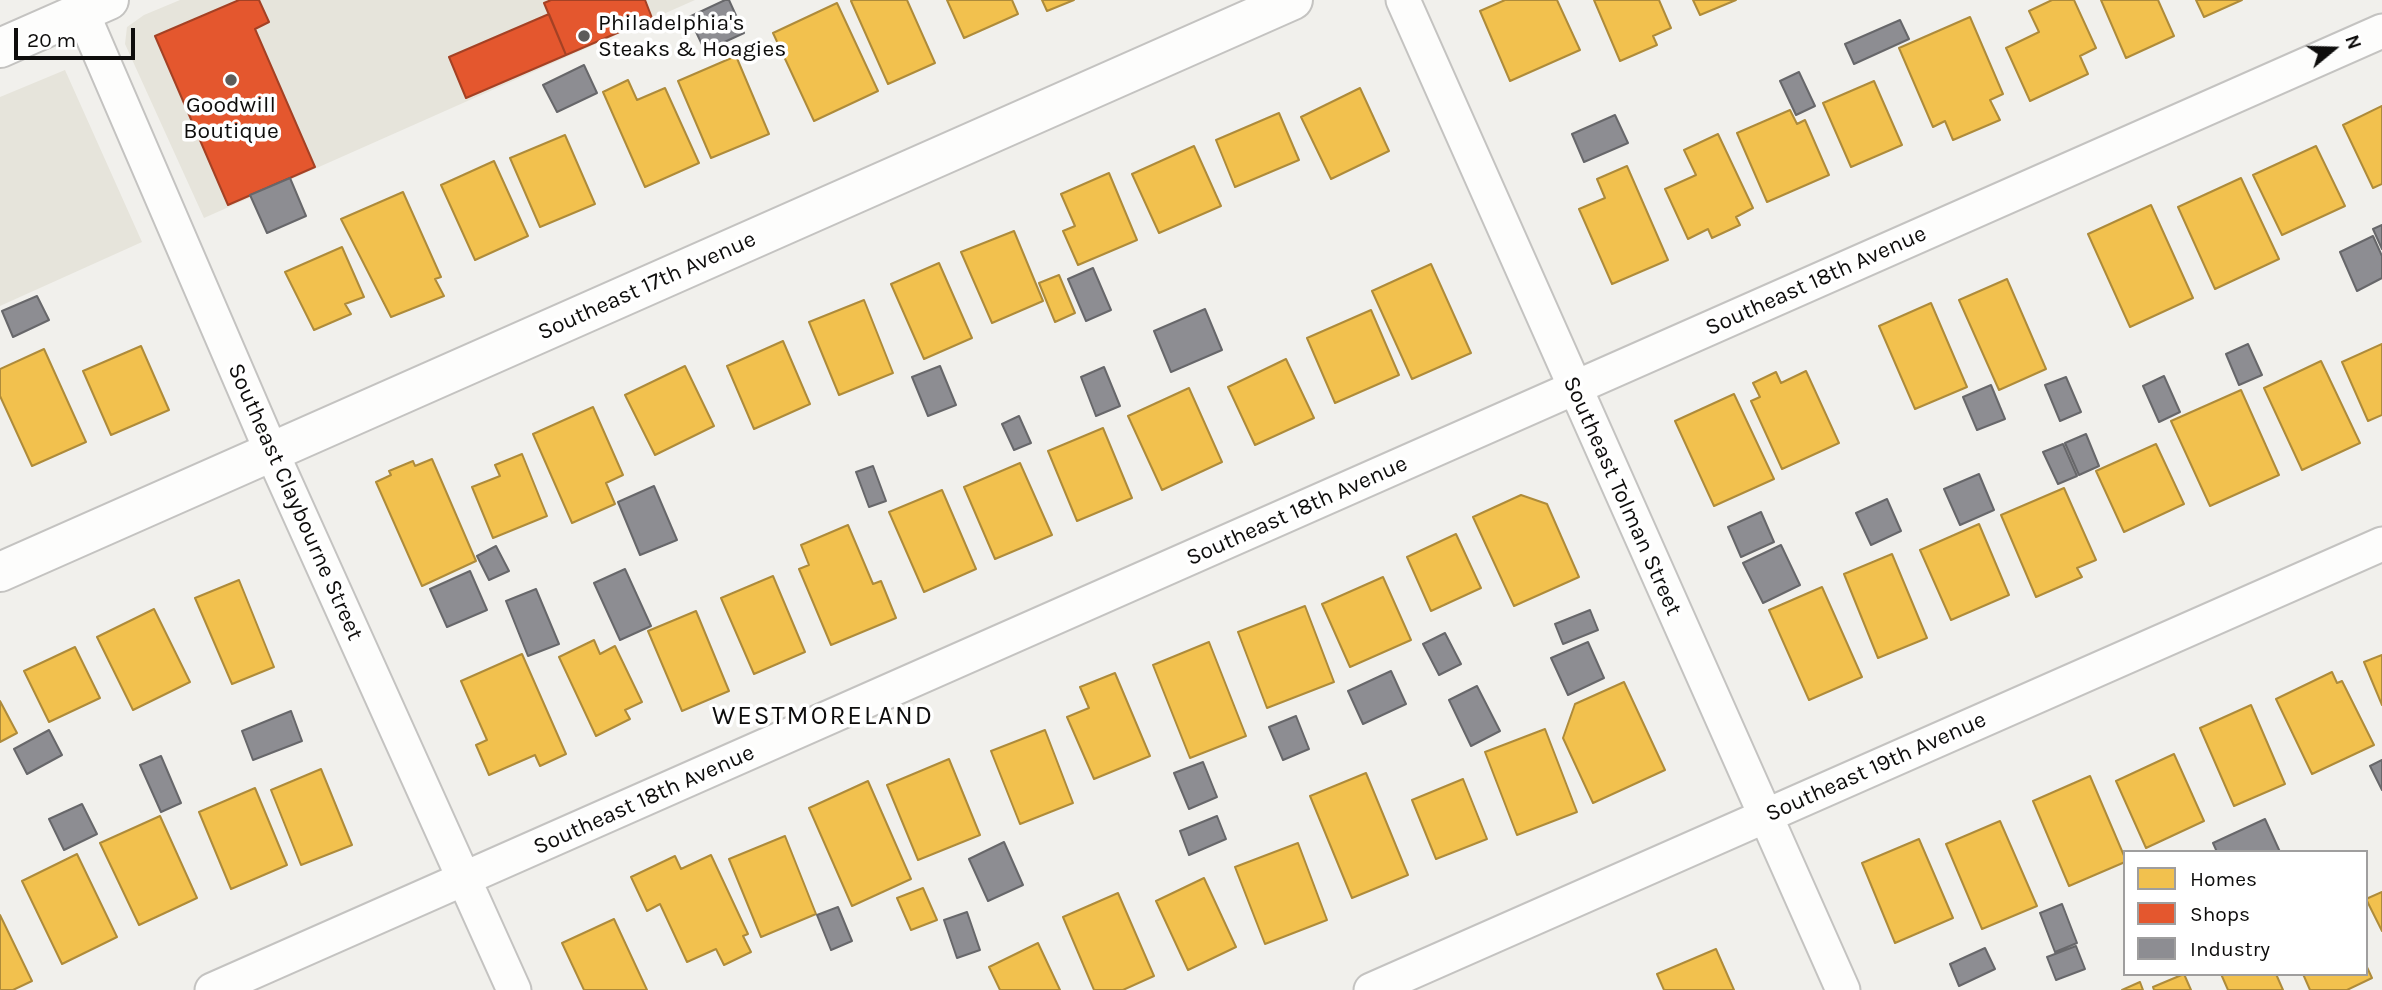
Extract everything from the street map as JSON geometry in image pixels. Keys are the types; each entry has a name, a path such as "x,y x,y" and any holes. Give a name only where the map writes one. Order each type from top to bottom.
{"street":[{"name":"Southeast 17th Avenue","path":"0,572 1293,0"},
{"name":"Southeast Tolman Street","path":"1403,0 1843,990"},
{"name":"Southeast Claybourne Street","path":"95,6 272,453 514,990"},
{"path":"0,48 95,6"},
{"name":"Southeast 18th Avenue","path":"212,990 2382,32"},
{"name":"Southeast 19th Avenue","path":"1371,990 2382,544"}],"shaded area":[{"path":"180,0 695,0 204,218 125,44 127,27 144,15"},
{"path":"65,70 142,242 0,306 0,97"}],"building: Homes":[{"path":"907,0 935,63 888,84 851,1"},
{"path":"947,0 1012,0 1018,14 964,38"},
{"path":"1042,0 1074,0 1047,11"},
{"path":"1505,0 1557,0 1580,50 1510,81 1480,11"},
{"path":"1594,0 1659,0 1671,28 1653,36 1657,45 1620,61"},
{"path":"1693,0 1736,0 1700,15"},
{"path":"2052,0 2074,0 2096,48 2080,56 2088,74 2030,101 2006,48 2039,32 2029,11"},
{"path":"2101,0 2158,0 2174,36 2126,58"},
{"path":"2196,0 2242,0 2204,17"},
{"path":"837,3 878,91 814,121 773,33"},
{"path":"1970,17 2003,94 1990,100 2000,120 1953,140 1945,121 1933,127 1899,48"},
{"path":"736,56 769,134 711,158 678,81"},
{"path":"628,80 637,100 665,88 699,163 645,187 603,92"},
{"path":"1874,81 1902,145 1851,167 1823,103"},
{"path":"1360,88 1389,151 1331,179 1301,117"},
{"path":"2382,106 2382,184 2373,188 2343,125"},
{"path":"1790,110 1797,124 1805,120 1829,175 1767,202 1737,133"},
{"path":"1279,113 1299,160 1235,187 1216,140"},
{"path":"1718,134 1753,208 1736,217 1740,225 1712,238 1708,229 1688,239 1665,189 1696,175 1684,150"},
{"path":"565,135 595,204 540,227 510,158"},
{"path":"1194,146 1221,206 1159,233 1132,174"},
{"path":"2316,146 2345,206 2282,235 2253,175"},
{"path":"494,161 528,236 475,260 441,185"},
{"path":"1627,166 1668,260 1612,284 1579,209 1605,198 1597,179"},
{"path":"1109,173 1137,240 1078,265 1063,231 1075,226 1061,194"},
{"path":"2241,178 2279,259 2215,289 2178,207"},
{"path":"403,192 441,277 435,279 444,296 391,317 341,219"},
{"path":"2151,205 2193,298 2130,327 2088,234"},
{"path":"1014,231 1043,301 992,323 961,252"},
{"path":"342,247 364,297 345,304 351,314 314,330 285,272"},
{"path":"939,263 972,338 924,359 891,284"},
{"path":"1431,264 1471,353 1412,379 1372,291"},
{"path":"1059,275 1075,313 1055,322 1039,283"},
{"path":"2007,279 2046,369 1999,390 1959,300"},
{"path":"864,300 893,373 839,395 809,322"},
{"path":"1931,303 1967,387 1915,409 1879,326"},
{"path":"1371,310 1399,375 1335,403 1307,338"},
{"path":"783,341 810,404 754,429 727,366"},
{"path":"2382,344 2382,415 2368,421 2342,362"},
{"path":"141,346 169,410 111,435 83,371"},
{"path":"44,349 86,442 32,466 0,396 0,369"},
{"path":"1286,359 1314,418 1255,445 1228,387"},
{"path":"2321,361 2360,443 2302,470 2264,388"},
{"path":"685,366 714,426 655,455 625,395"},
{"path":"1806,371 1839,443 1782,469 1751,401 1760,397 1753,383 1776,372 1781,383"},
{"path":"1189,388 1222,462 1162,490 1128,416"},
{"path":"2241,390 2279,475 2210,506 2171,421"},
{"path":"1734,394 1774,479 1714,506 1675,421"},
{"path":"593,407 623,475 606,483 615,504 572,523 533,434"},
{"path":"1103,428 1132,498 1077,521 1048,451"},
{"path":"2156,444 2184,504 2124,532 2096,471"},
{"path":"522,454 547,516 493,538 472,487 500,476 495,465"},
{"path":"432,459 476,561 422,586 376,482 391,475 389,471 413,461 415,466"},
{"path":"1020,463 1052,535 995,559 964,487"},
{"path":"2064,488 2096,560 2077,568 2082,577 2036,597 2001,515"},
{"path":"942,490 976,569 924,592 889,512"},
{"path":"1521,495 1547,504 1579,577 1514,606 1473,517"},
{"path":"1979,524 2009,595 1951,620 1920,550"},
{"path":"848,525 873,584 881,581 896,618 831,645 799,569 809,565 801,545"},
{"path":"1456,534 1481,588 1431,611 1407,557"},
{"path":"1892,554 1927,638 1878,658 1844,574"},
{"path":"773,576 805,652 754,674 721,598"},
{"path":"1383,577 1411,640 1350,667 1322,604"},
{"path":"239,580 274,667 232,684 195,598"},
{"path":"1822,587 1862,677 1809,700 1769,610"},
{"path":"1305,606 1334,682 1267,708 1238,632"},
{"path":"154,609 190,682 133,710 97,637"},
{"path":"696,611 729,691 682,711 648,631"},
{"path":"594,640 600,654 615,646 642,702 625,710 630,719 596,736 559,657"},
{"path":"1209,642 1246,736 1190,758 1153,665"},
{"path":"75,647 100,698 49,722 24,671"},
{"path":"522,654 566,754 540,766 535,755 489,775 476,745 487,740 461,681"},
{"path":"2382,655 2382,705 2364,662"},
{"path":"2332,672 2337,683 2342,681 2374,745 2312,774 2276,699"},
{"path":"1115,673 1150,756 1094,779 1067,717 1089,708 1080,687"},
{"path":"1624,682 1665,770 1593,803 1563,738 1575,704"},
{"path":"0,701 17,733 0,742"},
{"path":"2251,705 2285,784 2234,806 2200,728"},
{"path":"1545,729 1577,812 1517,835 1485,752"},
{"path":"1045,730 1073,803 1020,824 991,751"},
{"path":"2174,754 2204,821 2146,848 2116,781"},
{"path":"949,759 980,835 918,860 887,785"},
{"path":"321,769 352,845 301,865 271,790"},
{"path":"1366,773 1408,875 1352,898 1310,796"},
{"path":"2090,776 2123,853 2123,863 2069,886 2033,801"},
{"path":"1463,779 1487,839 1436,859 1412,800"},
{"path":"868,781 911,879 852,906 809,808"},
{"path":"255,788 287,865 231,889 199,812"},
{"path":"160,816 197,898 139,925 100,843"},
{"path":"2000,821 2037,906 1982,929 1946,844"},
{"path":"785,836 816,914 761,937 729,859"},
{"path":"1919,839 1953,918 1895,943 1862,863"},
{"path":"1298,843 1327,920 1265,944 1235,867"},
{"path":"77,854 117,937 62,964 22,881"},
{"path":"711,855 748,934 743,936 751,952 724,965 716,949 687,962 660,904 647,911 631,877 675,856 681,869"},
{"path":"1204,878 1236,947 1188,970 1156,901"},
{"path":"923,888 937,920 911,930 897,898"},
{"path":"2382,892 2382,931 2368,903 2368,898"},
{"path":"1118,893 1154,976 1123,990 1094,990 1063,917"},
{"path":"0,915 32,981 13,990 0,990"},
{"path":"614,919 647,990 584,990 562,943"},
{"path":"1038,943 1060,990 1000,990 989,967"},
{"path":"1716,949 1734,990 1664,990 1657,974"},
{"path":"2368,969 2372,978 2347,990 2310,990 2304,976 2368,976"},
{"path":"2185,976 2191,990 2154,990 2153,987"},
{"path":"2222,976 2277,976 2283,990 2228,990"},
{"path":"2140,982 2143,990 2122,990"}],"building: Shops":[{"path":"239,0 259,0 269,22 255,29 315,167 228,205 155,36"},
{"name":"Philadelphia's Steaks & Hoagies","path":"551,0 645,0 652,18 566,55 544,3"},
{"path":"549,14 566,55 466,98 449,57"}],"building: Industry":[{"path":"729,0 744,33 705,51 689,17"},
{"path":"1900,20 1909,39 1854,64 1845,44"},
{"path":"584,65 597,93 557,112 543,85"},
{"path":"1799,72 1815,106 1796,115 1780,81"},
{"path":"1615,115 1628,143 1584,162 1572,134"},
{"path":"290,178 306,216 267,233 250,195"},
{"path":"2382,225 2382,249 2373,229"},
{"path":"2373,236 2382,256 2382,278 2357,291 2340,252"},
{"path":"1093,268 1111,310 1086,321 1068,279"},
{"path":"37,296 49,320 13,337 2,311"},
{"path":"1205,309 1222,350 1171,372 1154,331"},
{"path":"2248,344 2262,375 2239,385 2226,354"},
{"path":"940,366 956,405 928,416 912,377"},
{"path":"1104,367 1120,406 1096,416 1081,377"},
{"path":"2164,376 2180,412 2159,422 2143,386"},
{"path":"2066,377 2081,412 2060,421 2045,385"},
{"path":"1991,385 2005,419 1977,430 1963,397"},
{"path":"1019,416 1031,443 1014,450 1002,424"},
{"path":"2086,434 2099,466 2079,475 2065,443"},
{"path":"2063,444 2077,476 2058,484 2043,452"},
{"path":"873,466 886,501 869,507 856,472"},
{"path":"1979,474 1994,510 1960,525 1944,489"},
{"path":"654,486 677,540 640,555 618,502"},
{"path":"1887,499 1901,531 1871,545 1856,513"},
{"path":"1761,512 1774,542 1741,557 1728,527"},
{"path":"1781,545 1800,585 1763,603 1743,563"},
{"path":"496,546 509,571 489,580 477,556"},
{"path":"625,569 651,626 620,640 594,583"},
{"path":"470,571 487,610 447,627 430,589"},
{"path":"536,589 559,644 528,656 506,601"},
{"path":"1590,610 1598,630 1563,644 1555,624"},
{"path":"1445,633 1461,664 1439,675 1423,644"},
{"path":"1588,642 1604,678 1568,695 1551,658"},
{"path":"1391,671 1406,704 1363,724 1348,691"},
{"path":"1477,686 1500,731 1471,746 1449,700"},
{"path":"291,711 302,741 253,760 242,731"},
{"path":"1296,716 1309,749 1283,760 1269,727"},
{"path":"49,730 62,755 27,774 14,749"},
{"path":"161,756 181,803 161,812 140,765"},
{"path":"2382,760 2382,790 2370,766"},
{"path":"1203,762 1217,797 1189,809 1174,773"},
{"path":"82,804 97,834 64,850 49,819"},
{"path":"1217,816 1226,839 1189,855 1180,831"},
{"path":"2265,819 2279,850 2216,850 2213,843"},
{"path":"1004,842 1023,885 988,901 969,859"},
{"path":"2062,904 2077,943 2055,952 2040,913"},
{"path":"838,907 852,941 831,950 817,915"},
{"path":"967,912 980,950 957,958 944,920"},
{"path":"2076,946 2085,969 2056,980 2047,957"},
{"path":"1985,948 1995,969 1959,986 1950,964"}],"place":[{"name":"Philadelphia's Steaks & Hoagies","path":"584,36"},
{"name":"Goodwill Boutique","path":"231,80"}],"district":[{"name":"WESTMORELAND","path":"823,717"}]}
